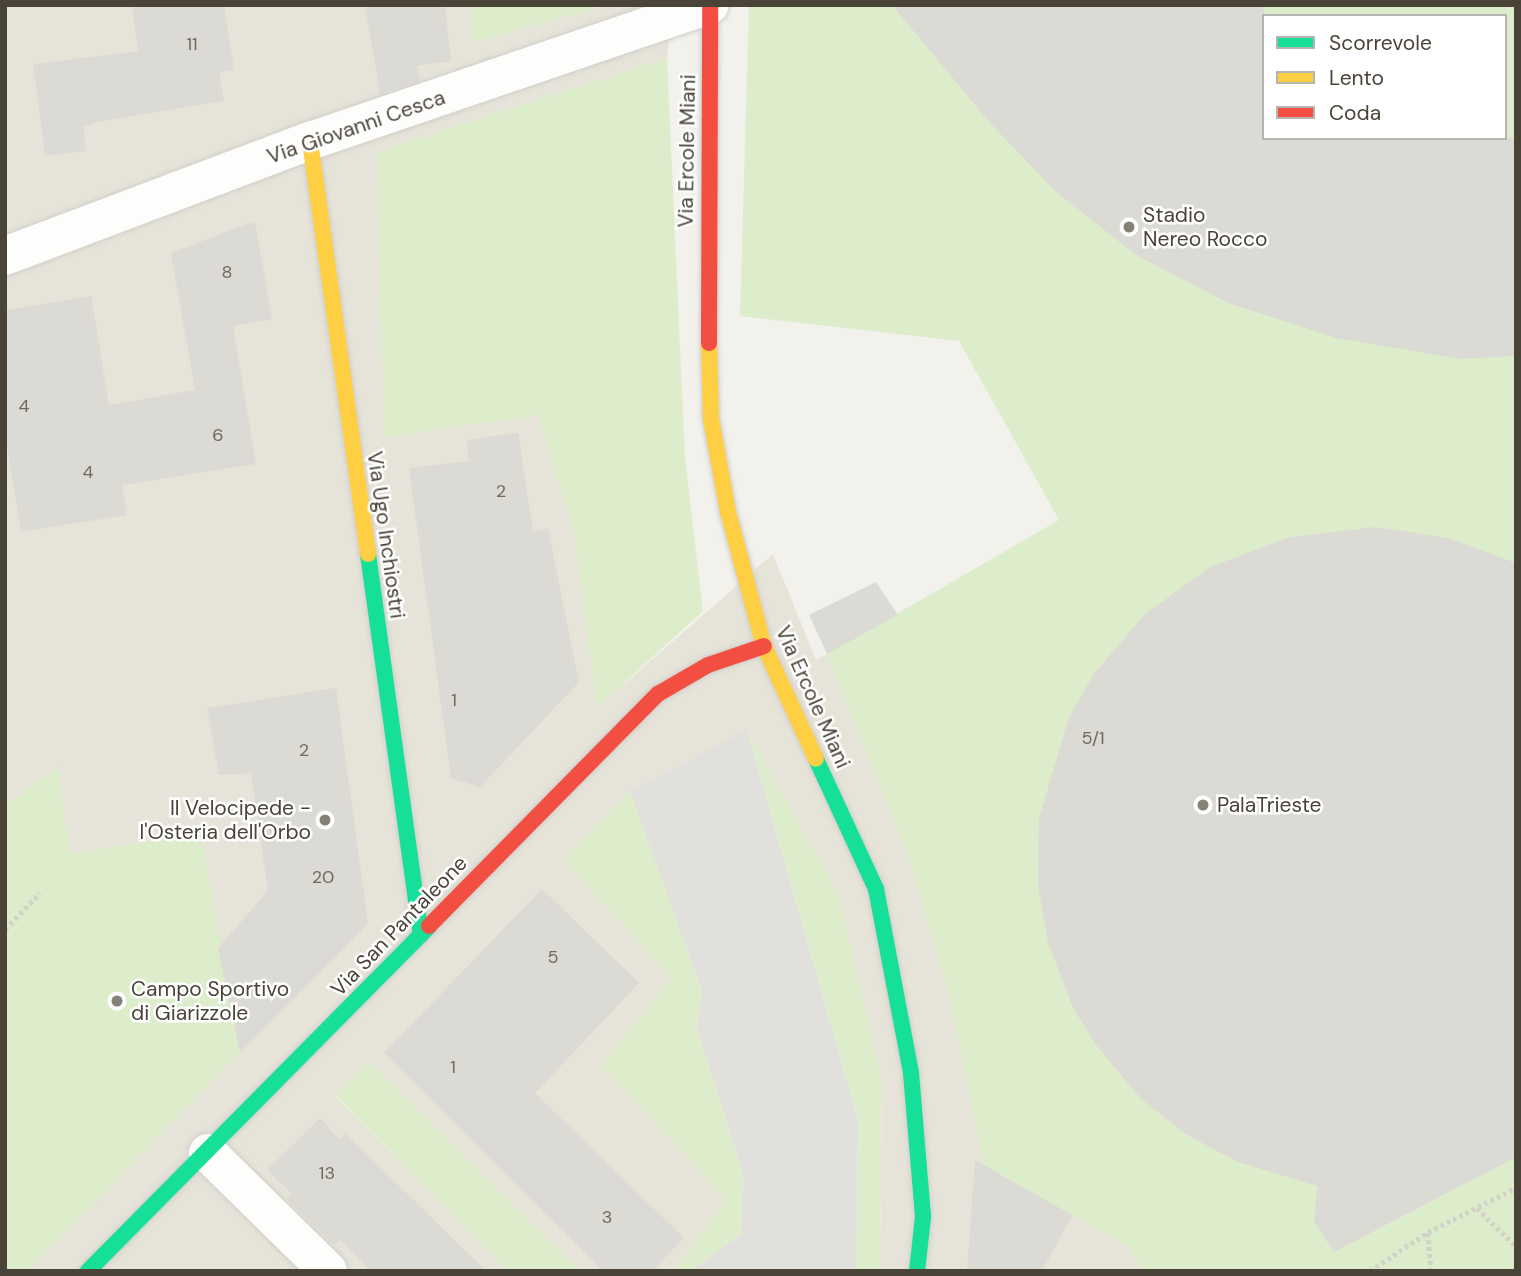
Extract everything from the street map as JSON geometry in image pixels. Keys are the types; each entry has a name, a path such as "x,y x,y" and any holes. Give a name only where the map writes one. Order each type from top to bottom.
{"street":[{"name":"Via Giovanni Cesca","path":"5,256 310,141 710,5"},
{"name":"Via Ercole Miani","path":"710,5 706,209 711,419 727,512 764,646 876,888 911,1073 923,1217 917,1271"},
{"name":"Via Ugo Inchiostri","path":"310,141 421,933"},
{"name":"Via San Pantaleone","path":"88,1271 208,1153 657,694 709,665 764,646"},
{"path":"208,1153 324,1269"}],"path":[{"path":"5,929 40,893"},
{"path":"1370,1271 1428,1232 1516,1188"},
{"path":"1477,1208 1516,1246"},
{"path":"1428,1232 1431,1271"}],"shaded area":[{"path":"5,5 470,5 473,42 609,5 673,5 667,58 378,152 384,437 538,415 574,531 598,707 773,554 816,660 827,654 907,851 949,995 984,1164 1129,1247 1143,1271 880,1271 882,1081 839,896 747,730 672,978 602,1065 727,1200 674,1271 581,1271 368,1061 336,1097 508,1271 5,1271"},
{"path":"747,730 858,1120 856,1271 690,1271 741,1234 743,1174 697,1029 702,991 630,791"}],"green space":[{"path":"470,5 609,5 473,42"},
{"name":"PalaTrieste","path":"749,5 1516,5 1516,1271 1143,1271 1129,1247 984,1165 949,995 907,852 827,654 1059,520 959,341 740,316"},
{"path":"667,58 685,458 703,611 597,708 574,531 538,415 384,437 377,152"},
{"path":"747,730 839,896 882,1081 880,1271 856,1271 858,1120"},
{"name":"Campo Sportivo di Giarizzole","path":"58,767 70,853 201,834 240,1053 27,1271 5,1271 5,806"},
{"path":"630,791 702,991 697,1029 743,1174 741,1234 690,1271 674,1271 727,1200 602,1065 672,978 563,859"},
{"path":"368,1061 581,1271 508,1271 336,1096"}],"building":[{"path":"132,5 224,5 234,70 219,72 224,101 98,122 83,127 86,151 45,156 33,64 138,51"},
{"path":"365,5 445,5 451,61 417,66 420,81 380,94"},
{"path":"892,5 1264,5 1262,140 1516,138 1516,356 1461,359 1336,338 1228,303 1136,255 1055,191 989,122"},
{"path":"255,221 272,319 233,326 256,464 122,485 127,515 21,532 5,433 5,310 91,296 109,405 195,390 171,253"},
{"path":"518,433 533,531 548,529 579,682 480,787 451,778 409,468 469,461 467,440"},
{"name":"PalaTrieste","path":"1376,527 1448,538 1516,563 1516,1157 1334,1252 1314,1222 1317,1186 1238,1162 1187,1135 1141,1099 1096,1045 1073,1008 1048,942 1038,886 1039,819 1068,719 1093,675 1145,614 1210,567 1290,537"},
{"path":"876,582 898,615 827,654 809,615"},
{"path":"336,688 368,924 240,1053 218,948 268,891 251,773 219,775 207,708"},
{"path":"542,889 639,983 535,1093 684,1238 652,1271 603,1271 384,1053"},
{"path":"320,1118 339,1139 345,1133 486,1271 371,1271 340,1240 334,1245 287,1199 292,1194 267,1170"},
{"path":"975,1160 1072,1215 1042,1271 967,1271"}],"traffic: fast":[{"path":"368,554 421,934"},
{"path":"816,759 876,889 911,1073 923,1217 917,1271"},
{"path":"88,1271 429,926"}],"traffic: slow":[{"path":"310,141 368,554"},
{"path":"709,343 711,419 728,512 764,646 816,759"}],"traffic: jam":[{"path":"709,343 710,5"},
{"path":"429,926 658,694 708,665 764,646"}],"place":[{"name":"Stadio Nereo Rocco","path":"1129,227"},
{"name":"PalaTrieste","path":"1203,805"},
{"name":"Il Velocipede - l'Osteria dell'Orbo","path":"325,820"},
{"name":"Campo Sportivo di Giarizzole","path":"117,1001"}]}
